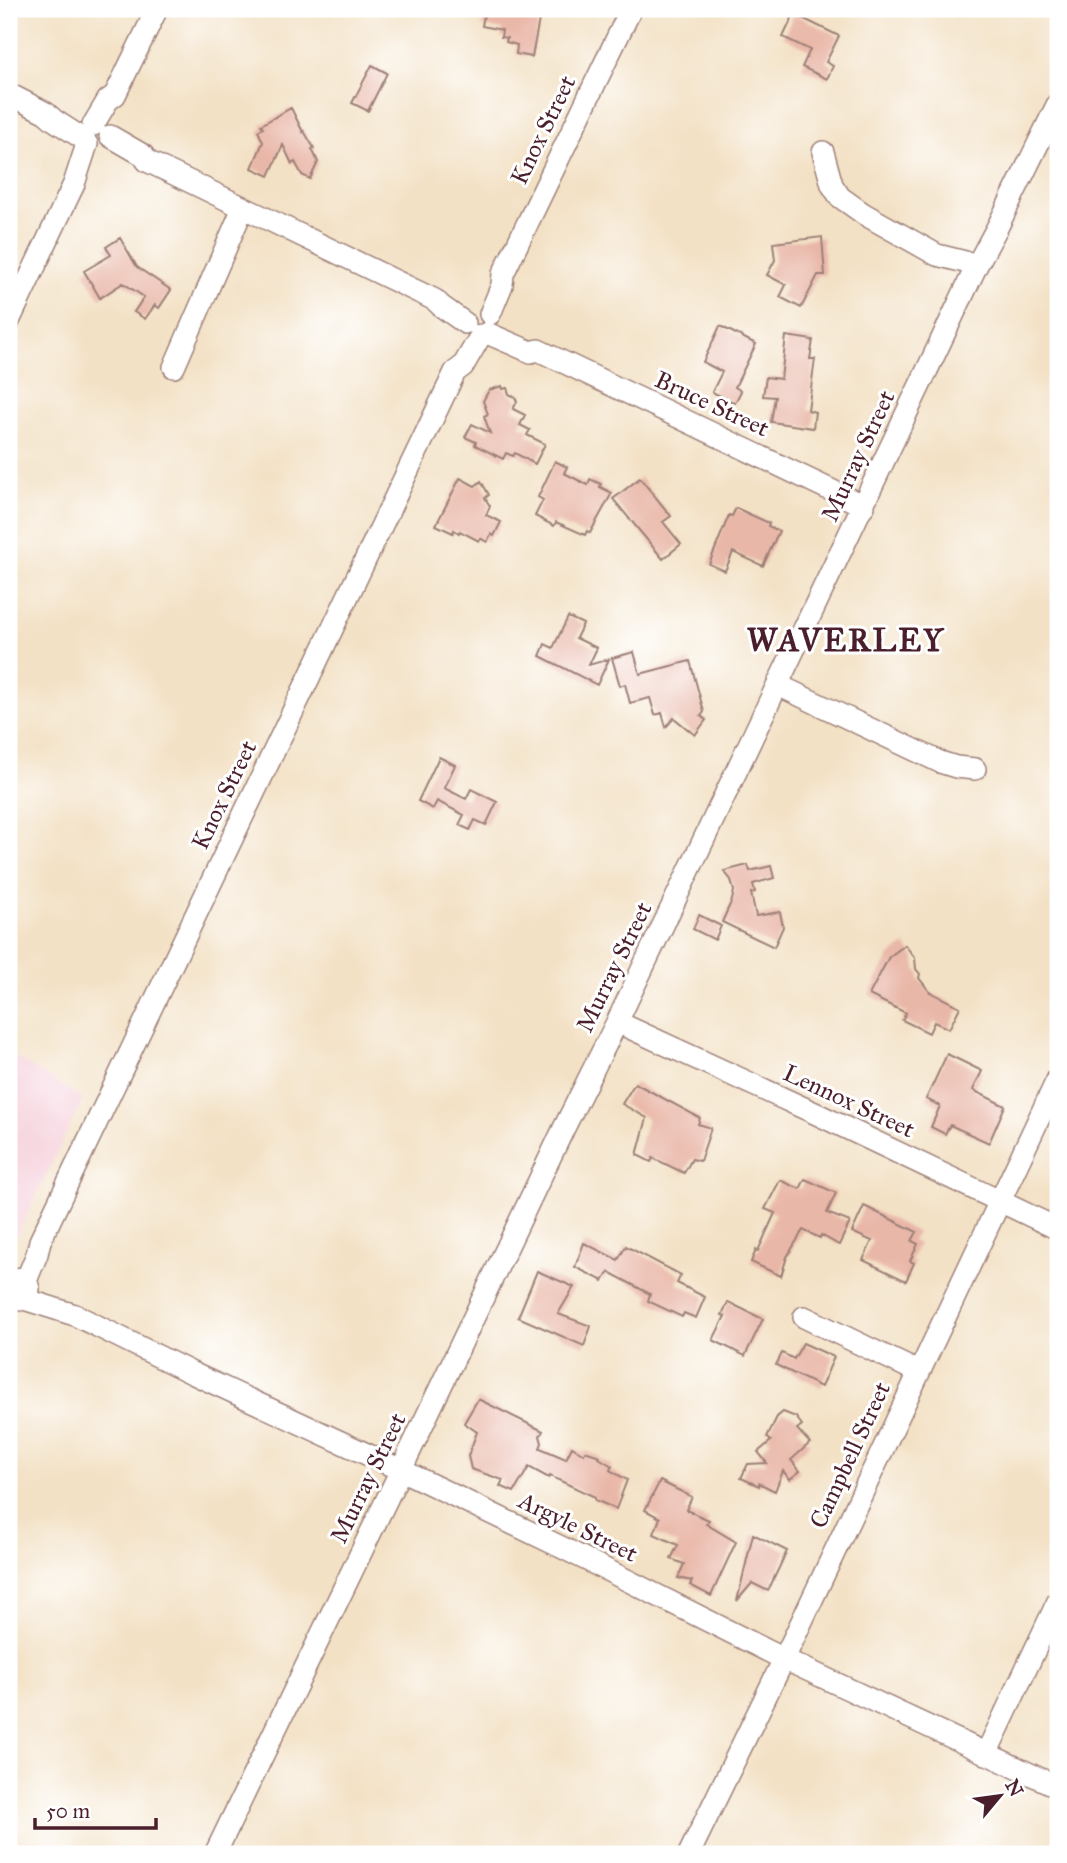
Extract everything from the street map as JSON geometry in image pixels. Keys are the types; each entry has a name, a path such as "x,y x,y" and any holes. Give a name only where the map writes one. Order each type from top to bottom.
{"street":[{"path":"9,321 96,138 117,103 115,95 157,9"},
{"name":"Knox Street","path":"18,1292 455,372 463,366 479,321 502,285 503,274 631,9"},
{"name":"Bruce Street","path":"9,94 54,120 96,138 140,162 148,161 435,300 444,299 531,352 538,350 864,506"},
{"name":"Murray Street","path":"215,1854 617,1022 977,265 1058,103"},
{"path":"823,152 832,185 840,197 864,214 937,255 977,265"},
{"path":"174,367 243,208"},
{"path":"778,685 940,762 975,769"},
{"name":"Lennox Street","path":"617,1022 1058,1229"},
{"name":"Campbell Street","path":"689,1854 1058,1078"},
{"name":"Argyle Street","path":"18,1292 75,1315 192,1373 401,1470 784,1659 1058,1787"},
{"path":"804,1318 918,1372"},
{"path":"986,1754 1058,1601"}],"shaded area":[{"path":"9,1053 83,1099 9,1252"}],"building":[{"path":"485,9 541,9 532,57 516,54 517,45 506,42 507,38 501,37 502,30 482,26"},
{"path":"794,14 839,36 826,62 833,66 827,79 802,67 810,50 783,37"},
{"path":"372,65 387,73 368,111 352,103"},
{"path":"291,108 314,148 312,149 318,162 310,179 302,175 295,162 292,164 283,145 269,176 252,168 263,142 258,131 263,128 261,125"},
{"path":"822,237 825,275 818,275 801,308 780,297 786,285 767,275 775,260 773,243"},
{"path":"120,238 137,267 171,290 159,308 155,305 145,319 134,312 144,297 123,283 100,298 84,271 111,255 106,247"},
{"path":"720,326 756,344 735,387 741,391 735,403 712,392 722,372 703,362"},
{"path":"786,336 813,340 810,359 815,359 808,410 815,412 813,428 771,422 775,397 763,396 766,377 781,379"},
{"path":"502,386 515,397 517,402 513,409 525,415 520,425 530,430 527,435 545,444 535,464 515,453 513,456 506,453 503,459 465,437 472,424 490,433 484,416 488,414 483,401 489,390"},
{"path":"555,461 567,467 564,473 588,485 590,479 612,493 590,533 587,531 585,535 556,522 554,526 535,516 543,500 538,497"},
{"path":"460,478 475,486 481,481 489,495 485,498 490,506 486,515 501,522 494,536 491,534 487,542 460,531 459,533 454,530 453,533 436,525"},
{"path":"640,478 671,516 663,522 681,544 663,559 613,499"},
{"path":"736,508 769,523 768,526 779,531 763,566 733,552 725,571 709,564 729,515 732,516"},
{"path":"568,617 583,624 576,638 597,648 589,665 609,659 597,685 540,656 545,644 553,648"},
{"path":"634,652 640,674 690,661 704,712 701,716 706,720 695,735 674,718 666,727 662,713 655,715 650,698 630,703 625,684 620,686 612,658"},
{"path":"439,757 455,765 444,788 466,799 471,789 497,802 486,825 475,820 470,830 459,825 464,815 437,801 433,809 418,801"},
{"path":"748,865 750,871 771,866 774,878 753,884 755,892 751,893 756,916 780,912 783,927 774,947 722,922 734,891 731,880 724,871"},
{"path":"699,915 721,926 715,940 693,929"},
{"path":"905,945 915,958 919,978 930,992 960,1007 949,1029 934,1022 929,1033 902,1020 906,1013 869,995 889,957"},
{"path":"947,1054 982,1071 973,1090 1005,1106 989,1143 950,1125 945,1134 931,1127 940,1106 926,1099"},
{"path":"635,1083 700,1118 698,1124 711,1128 700,1161 692,1159 684,1173 653,1158 651,1162 637,1155 647,1118 622,1104"},
{"path":"805,1179 836,1193 827,1213 850,1222 839,1245 821,1235 820,1238 803,1230 787,1257 781,1276 751,1262 775,1213 765,1209 780,1180 800,1189"},
{"path":"864,1206 917,1232 912,1241 918,1244 910,1261 914,1263 906,1281 863,1260 872,1241 852,1232"},
{"path":"584,1243 618,1260 626,1246 681,1275 677,1283 705,1297 696,1318 684,1313 682,1317 648,1301 650,1294 609,1272 603,1281 575,1267"},
{"path":"537,1271 574,1287 558,1314 591,1326 584,1346 518,1317"},
{"path":"728,1302 763,1319 745,1356 713,1340 725,1316 722,1315"},
{"path":"803,1343 834,1357 821,1387 776,1365 782,1353 794,1359"},
{"path":"478,1399 543,1431 540,1448 566,1459 572,1447 584,1454 585,1451 600,1456 599,1458 612,1466 610,1470 627,1480 616,1509 529,1467 514,1492 500,1486 503,1480 471,1469 468,1456 477,1432 464,1423"},
{"path":"783,1412 796,1417 802,1425 797,1429 810,1443 791,1460 800,1471 790,1479 783,1471 775,1491 741,1478 748,1464 767,1463 758,1452 771,1441 767,1437 777,1417"},
{"path":"660,1481 692,1497 686,1510 709,1520 706,1524 736,1542 711,1596 690,1585 692,1581 678,1578 684,1564 671,1559 678,1545 654,1534 660,1518 645,1510"},
{"path":"753,1534 787,1551 768,1591 752,1583 737,1601"}],"district":[{"name":"WAVERLEY","path":"846,640"}]}
